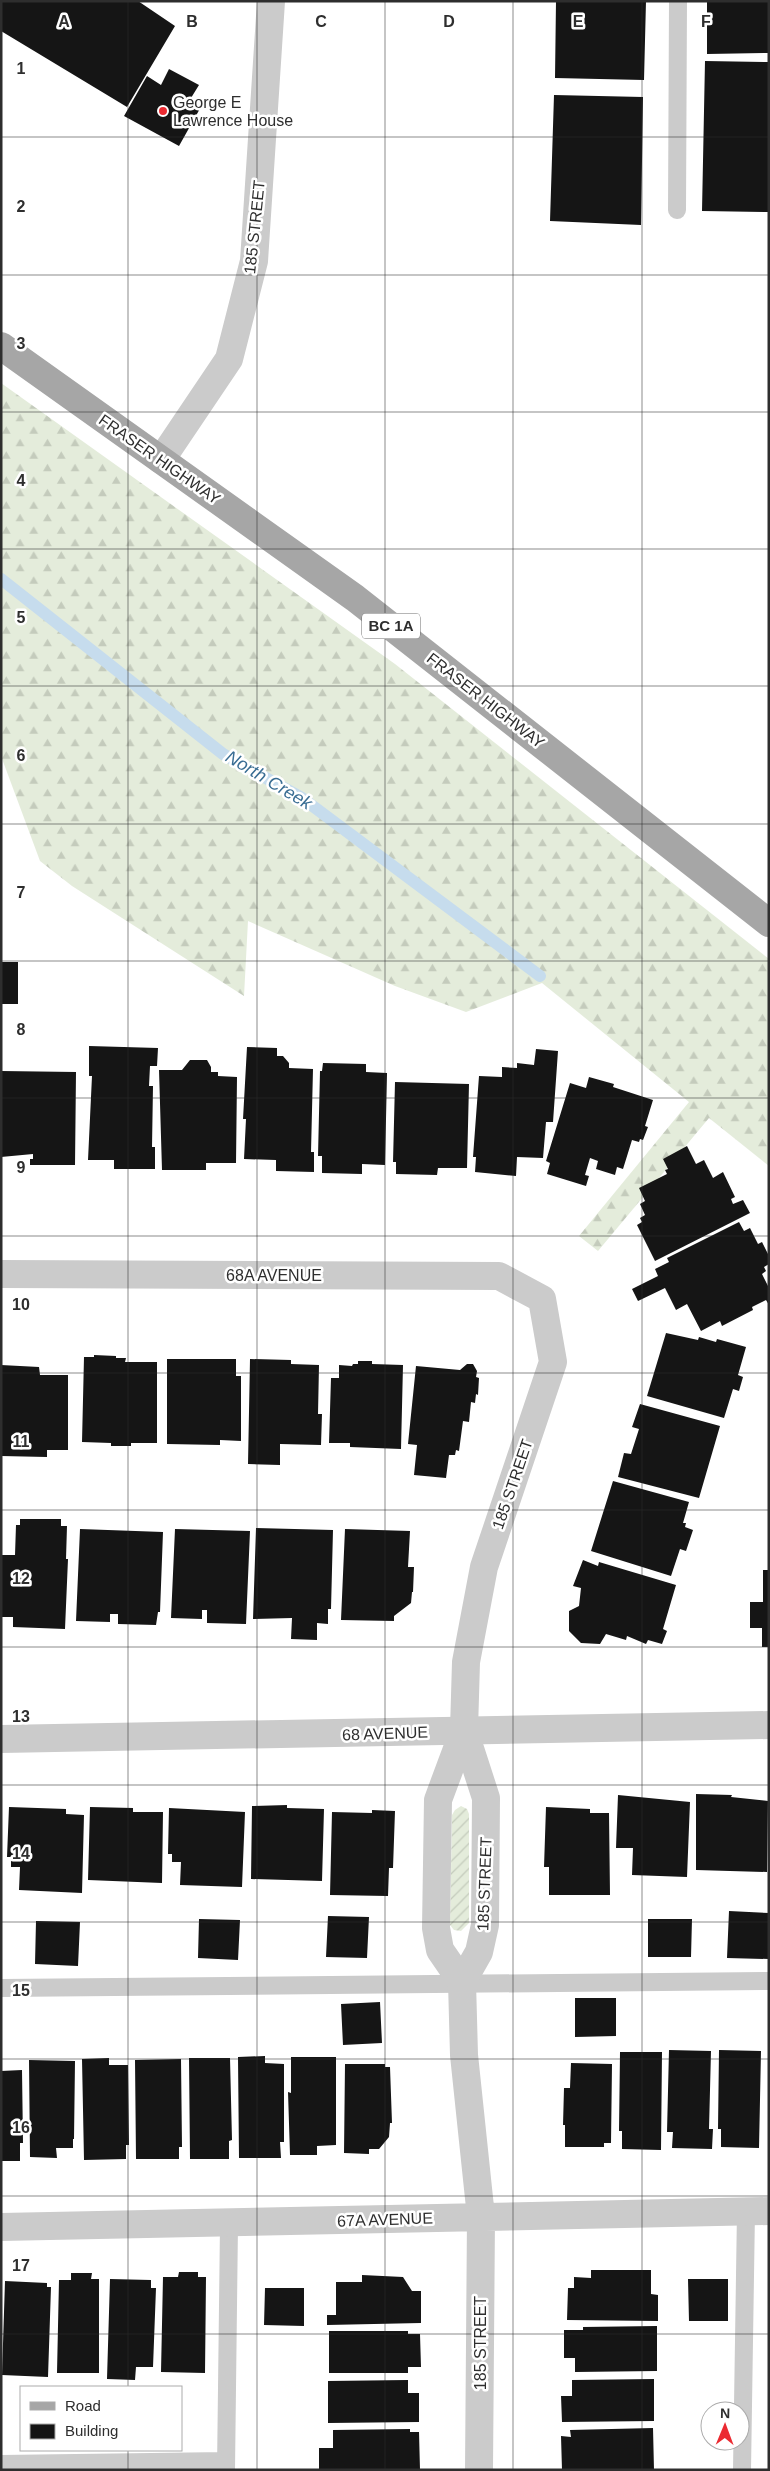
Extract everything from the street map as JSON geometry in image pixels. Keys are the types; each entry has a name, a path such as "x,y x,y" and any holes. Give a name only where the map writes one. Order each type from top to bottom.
{"main road":[{"name":"FRASER HIGHWAY","path":"1,346 355,598 769,923"}],"street":[{"name":"185 STREET","path":"161,460 229,359 254,261 271,1"},
{"name":"68A AVENUE","path":"1,1274 499,1276 542,1299"},
{"name":"185 STREET","path":"462,1982 440,1950 436,1928 438,1800 464,1730 466,1662 484,1567 553,1362 542,1299"},
{"name":"68 AVENUE","path":"1,1739 769,1725"},
{"name":"185 STREET","path":"464,1730 486,1798 485,1925 479,1952 462,1982 464,2055 481,2217 479,2470"},
{"name":"67A AVENUE","path":"1,2227 229,2224 757,2211"}],"lane":[{"path":"677,210 678,1"},
{"path":"1,1988 462,1982 769,1981"},
{"path":"742,2470 757,2211"},
{"path":"1,2464 226,2465 229,2224"}],"green space":[{"path":"1,383 395,664 769,959 769,1166 709,1118 598,1251 579,1236 689,1102 542,983 466,1012 395,986 248,921 244,996 72,886 40,861 1,756"},
{"path":"461,1806 467,1809 469,1814 469,1923 461,1931 454,1930 450,1925 452,1815"}],"building":[{"path":"1,1 138,1 175,26 127,107 1,31"},
{"path":"556,1 646,1 644,80 555,78"},
{"path":"707,1 769,1 769,53 707,54"},
{"path":"705,61 769,62 769,212 702,211"},
{"name":"George E Lawrence House","path":"169,69 199,85 191,98 202,105 179,146 124,116 147,76 161,85"},
{"path":"554,95 643,97 641,225 550,221"},
{"path":"1,962 18,962 18,1004 1,1004"},
{"path":"89,1046 158,1048 157,1066 150,1066 149,1086 153,1086 152,1147 155,1147 155,1169 114,1169 114,1160 88,1160 92,1076 89,1076"},
{"path":"247,1047 277,1048 277,1056 283,1056 289,1063 289,1068 313,1069 311,1152 314,1152 314,1172 276,1171 276,1160 244,1159 246,1119 243,1119"},
{"path":"536,1049 558,1051 553,1122 546,1122 543,1158 517,1157 516,1176 475,1172 476,1157 473,1157 479,1076 502,1077 502,1067 517,1068 517,1063 534,1065"},
{"path":"190,1060 207,1060 211,1067 211,1072 218,1072 218,1076 237,1077 236,1163 206,1163 206,1170 162,1170 159,1070 182,1070"},
{"path":"323,1063 366,1064 366,1072 387,1073 385,1165 362,1164 362,1174 322,1173 322,1156 318,1156 320,1071 322,1071"},
{"path":"1,1071 76,1072 75,1165 30,1165 30,1159 33,1159 33,1154 1,1157"},
{"path":"589,1077 614,1084 613,1087 653,1100 645,1126 648,1127 643,1140 640,1139 639,1142 632,1140 623,1169 617,1167 615,1175 596,1169 598,1161 590,1158 585,1175 589,1176 586,1186 547,1174 550,1163 546,1161 570,1083 586,1088"},
{"path":"395,1082 469,1084 467,1168 438,1168 437,1175 396,1174 396,1162 393,1162"},
{"path":"687,1146 696,1164 704,1160 713,1178 723,1172 735,1197 731,1199 733,1204 743,1200 750,1213 655,1261 637,1225 642,1222 640,1218 645,1215 640,1204 645,1201 639,1188 667,1174 665,1170 668,1169 663,1159"},
{"path":"739,1222 744,1231 750,1228 758,1244 762,1242 769,1256 769,1264 764,1267 766,1271 762,1274 769,1288 769,1305 766,1300 752,1307 753,1310 722,1326 720,1321 701,1331 687,1304 676,1310 665,1288 638,1301 632,1289 658,1276 655,1269 669,1262 667,1258"},
{"path":"666,1333 698,1340 699,1337 716,1342 717,1339 746,1347 738,1375 743,1377 739,1391 733,1389 724,1418 647,1396"},
{"path":"94,1355 126,1358 125,1362 157,1362 157,1443 131,1443 131,1446 111,1446 111,1443 82,1442 84,1357 94,1357"},
{"path":"167,1359 236,1359 236,1376 241,1376 241,1441 220,1440 220,1445 167,1444"},
{"path":"250,1359 291,1360 291,1364 319,1365 318,1414 322,1414 321,1445 280,1444 280,1465 248,1464"},
{"path":"358,1361 372,1361 372,1364 403,1365 401,1449 350,1447 350,1443 329,1443 331,1378 339,1378 339,1365 352,1366 353,1364 358,1364"},
{"path":"467,1364 473,1364 477,1371 476,1377 479,1378 478,1395 476,1394 475,1403 471,1402 469,1422 463,1421 459,1451 456,1450 455,1455 449,1455 446,1478 414,1475 417,1445 408,1444 416,1366 460,1370"},
{"path":"1,1365 39,1367 40,1375 68,1375 68,1450 47,1450 47,1457 1,1456"},
{"path":"640,1404 720,1426 699,1498 618,1477 624,1453 631,1454 639,1429 632,1427"},
{"path":"613,1481 689,1502 683,1523 686,1523 685,1527 693,1530 686,1551 680,1549 671,1576 591,1551"},
{"path":"20,1519 61,1519 61,1526 67,1526 66,1559 68,1559 65,1629 13,1627 13,1617 1,1617 1,1555 15,1555 16,1525 20,1525"},
{"path":"256,1528 333,1530 331,1609 328,1609 328,1624 317,1623 317,1640 291,1639 292,1618 253,1619"},
{"path":"80,1529 163,1532 160,1612 158,1612 156,1625 118,1624 118,1614 110,1614 110,1622 76,1621"},
{"path":"175,1529 250,1531 246,1624 207,1623 207,1610 202,1610 202,1619 171,1618"},
{"path":"345,1529 410,1531 408,1567 414,1567 413,1592 411,1603 394,1616 394,1621 341,1620"},
{"path":"583,1560 598,1566 599,1562 676,1585 663,1629 667,1631 662,1644 648,1640 646,1644 627,1636 626,1640 606,1634 600,1644 581,1643 569,1631 569,1611 579,1606 581,1588 573,1586"},
{"path":"763,1570 769,1570 769,1647 762,1647 762,1628 750,1628 750,1602 763,1602"},
{"path":"696,1794 732,1795 731,1797 768,1801 767,1872 696,1870"},
{"path":"618,1795 690,1802 687,1877 632,1875 633,1848 616,1848"},
{"path":"287,1805 287,1808 324,1809 322,1881 251,1879 252,1806"},
{"path":"9,1807 66,1809 66,1814 84,1815 82,1893 19,1890 20,1867 11,1867 11,1857 7,1857"},
{"path":"90,1807 133,1808 133,1812 163,1812 162,1883 88,1880"},
{"path":"546,1807 590,1809 590,1813 609,1813 610,1895 549,1895 549,1867 544,1867"},
{"path":"169,1808 245,1812 242,1887 180,1885 181,1862 172,1862 172,1854 168,1854"},
{"path":"372,1810 395,1811 393,1868 389,1868 388,1896 330,1895 332,1812 372,1813"},
{"path":"729,1911 769,1913 769,1959 727,1958"},
{"path":"328,1916 369,1917 367,1958 326,1957"},
{"path":"199,1919 240,1920 238,1960 198,1958"},
{"path":"648,1919 692,1919 691,1957 648,1957"},
{"path":"36,1921 80,1922 78,1966 35,1964"},
{"path":"575,1998 616,1998 616,2036 575,2037"},
{"path":"380,2002 382,2043 343,2045 341,2004"},
{"path":"669,2050 711,2051 709,2129 713,2129 712,2149 672,2148 673,2132 667,2132"},
{"path":"719,2050 761,2051 759,2148 721,2147 721,2129 718,2129"},
{"path":"620,2052 662,2052 661,2150 622,2149 622,2131 619,2131"},
{"path":"265,2056 265,2063 284,2064 284,2142 280,2142 281,2158 239,2158 238,2057"},
{"path":"291,2057 336,2057 336,2145 317,2146 317,2155 290,2155 288,2092 291,2093"},
{"path":"109,2058 109,2065 128,2065 129,2145 126,2145 126,2159 84,2160 82,2059"},
{"path":"189,2058 230,2058 232,2140 229,2141 229,2159 190,2159"},
{"path":"181,2059 182,2147 179,2147 179,2159 136,2159 135,2060"},
{"path":"29,2060 75,2061 73,2148 56,2148 57,2158 30,2157"},
{"path":"571,2063 612,2064 611,2143 604,2143 604,2147 565,2147 565,2125 563,2125 564,2088 570,2088"},
{"path":"345,2064 385,2064 385,2067 390,2067 392,2123 390,2123 389,2137 379,2149 369,2149 369,2154 344,2153"},
{"path":"22,2070 23,2143 20,2143 20,2161 1,2161 1,2071"},
{"path":"591,2270 651,2270 651,2294 658,2295 658,2321 567,2320 568,2288 574,2288 574,2277 591,2278"},
{"path":"179,2272 198,2272 198,2277 206,2277 205,2373 161,2372 163,2277 178,2277"},
{"path":"71,2273 92,2273 91,2279 99,2279 99,2373 57,2373 59,2280 71,2280"},
{"path":"362,2275 403,2277 412,2291 421,2291 421,2323 327,2325 327,2315 336,2315 336,2282 362,2282"},
{"path":"110,2279 151,2280 151,2288 156,2288 153,2367 136,2367 135,2380 107,2379"},
{"path":"688,2279 728,2279 728,2321 689,2321"},
{"path":"5,2281 47,2283 47,2287 51,2287 48,2377 2,2375"},
{"path":"265,2288 304,2288 304,2326 264,2325"},
{"path":"657,2326 657,2371 575,2372 575,2358 564,2358 564,2330 583,2330 583,2327"},
{"path":"329,2331 408,2331 408,2334 420,2334 421,2367 408,2367 408,2373 329,2373"},
{"path":"654,2379 654,2421 562,2422 561,2396 572,2396 572,2380"},
{"path":"408,2380 408,2393 419,2393 419,2422 328,2423 328,2381"},
{"path":"653,2428 654,2470 562,2470 561,2436 571,2437 570,2430"},
{"path":"410,2429 410,2432 419,2432 420,2470 319,2470 319,2448 333,2448 333,2430"}],"waterway":[{"name":"North Creek","path":"1,579 223,754 302,798 540,976"}],"place":[{"name":"George E Lawrence House","path":"163,111"}]}
